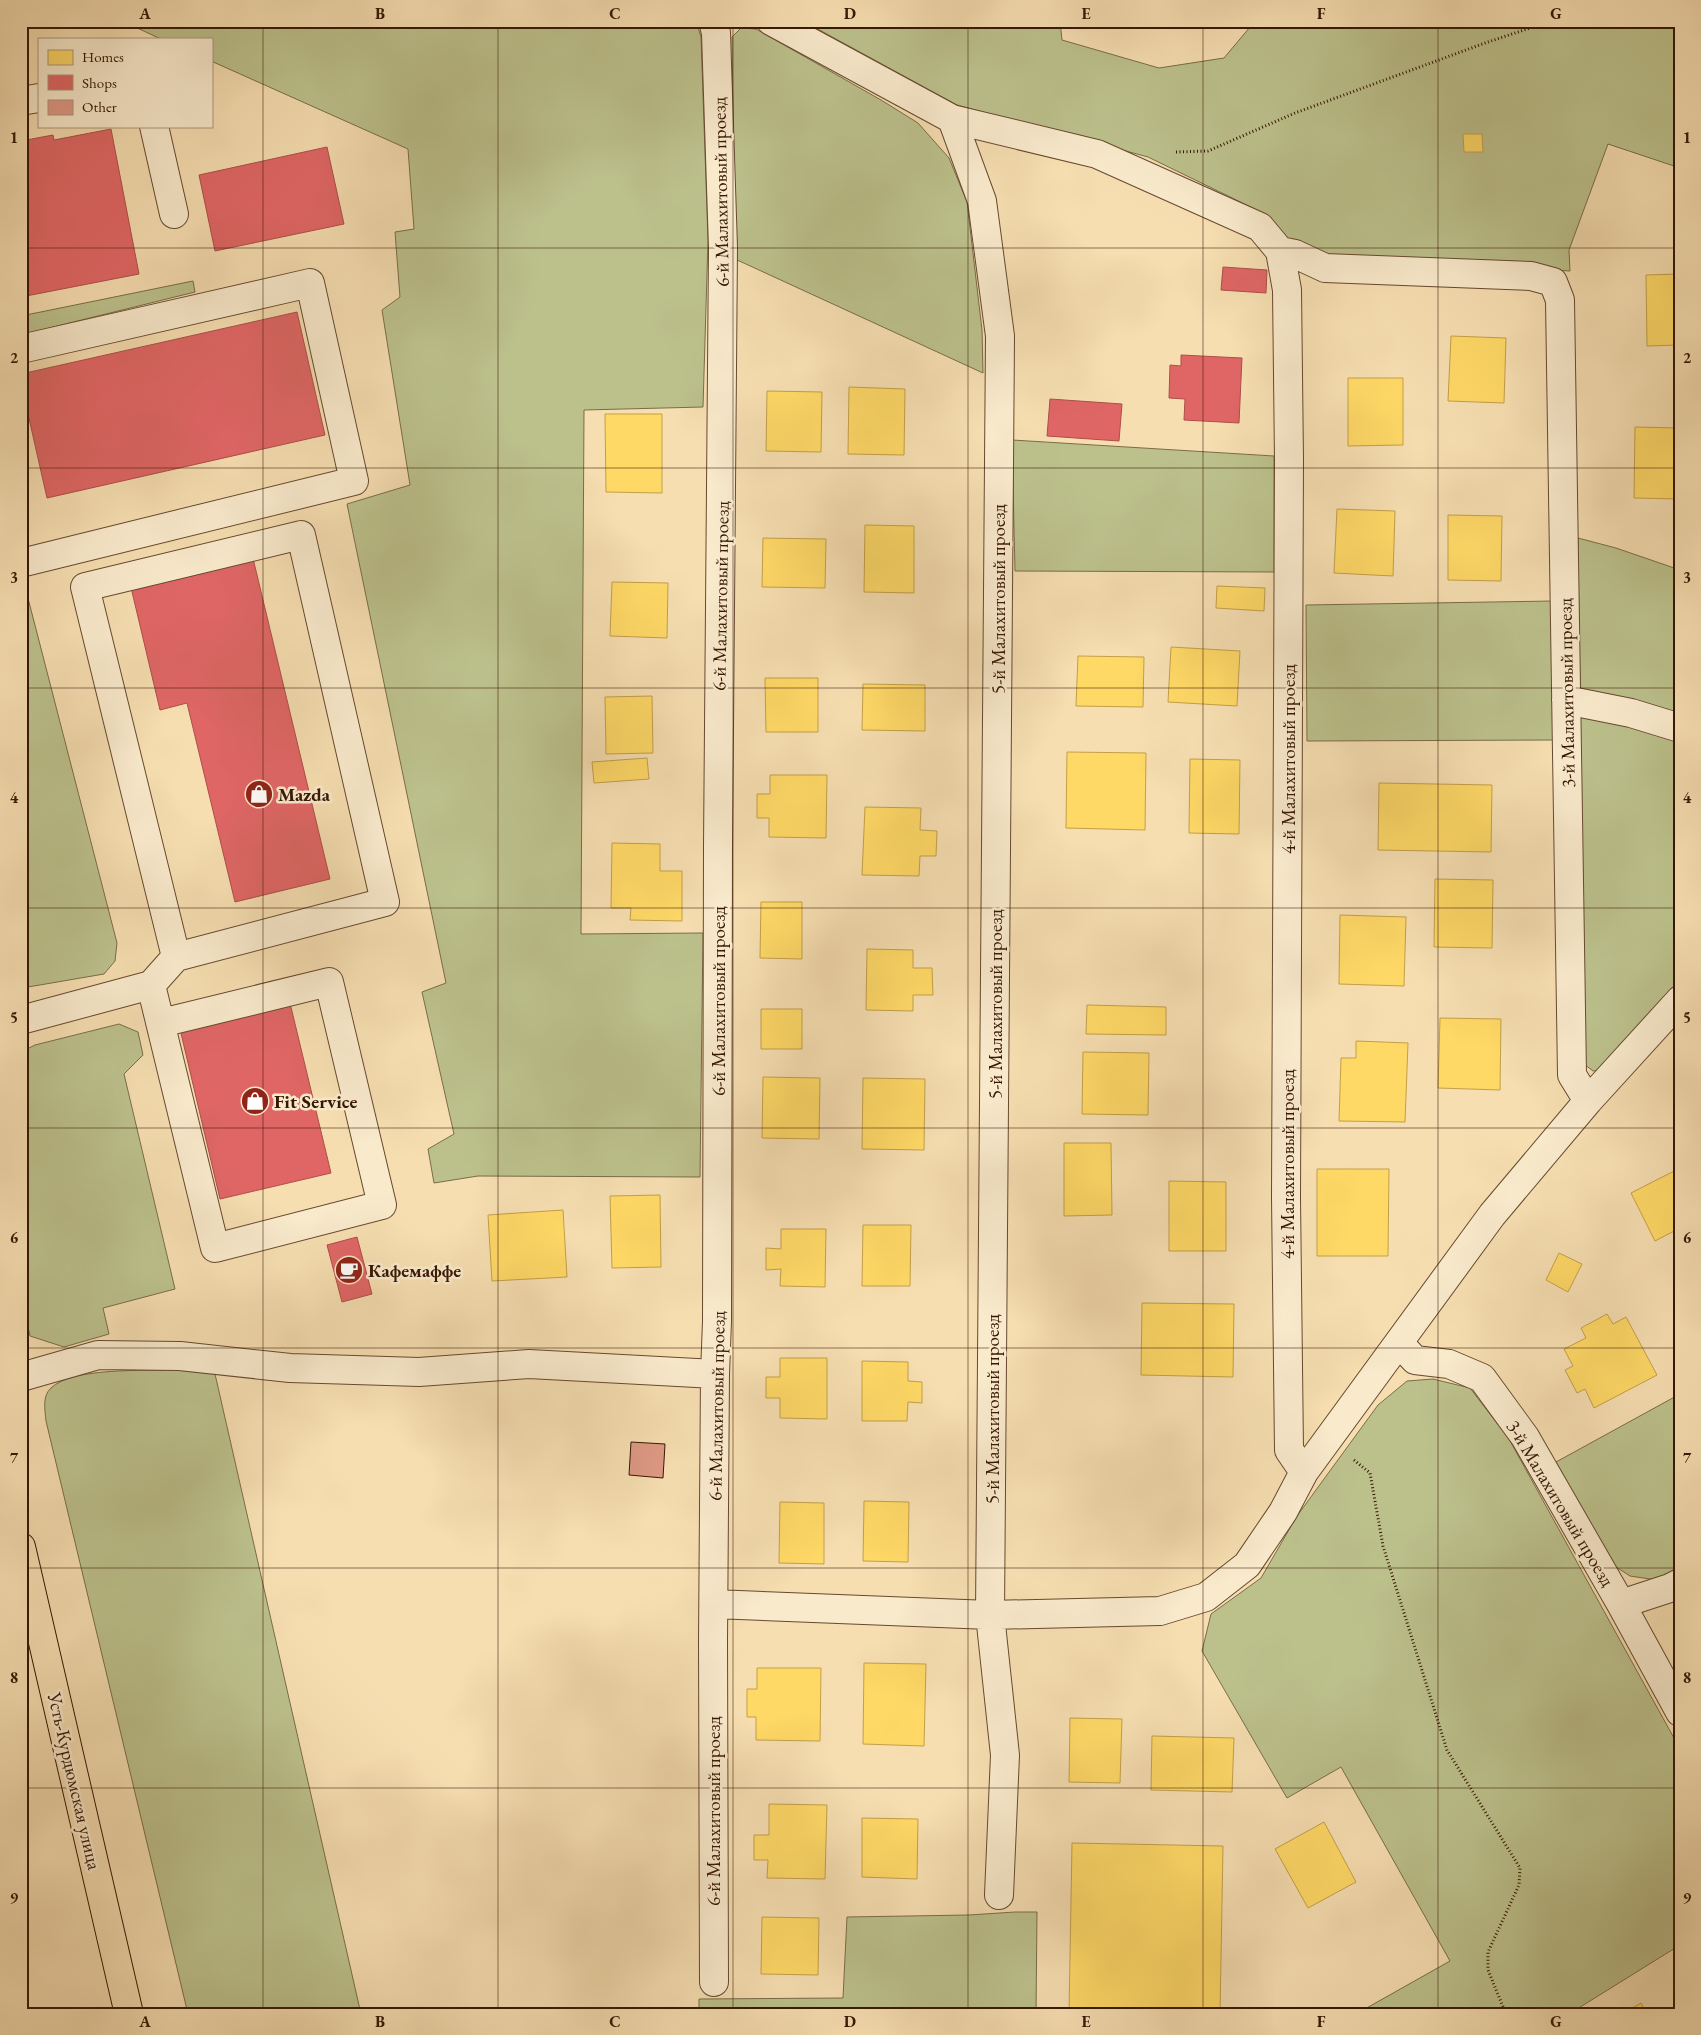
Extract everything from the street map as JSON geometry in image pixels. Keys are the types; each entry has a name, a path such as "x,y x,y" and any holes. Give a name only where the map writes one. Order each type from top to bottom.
{"main road":[{"name":"Усть-Курдюмская улица","path":"21,1547 129,2014"}],"street":[{"name":"6-й Малахитовый проезд","path":"713,21 716,33 723,248 718,846 718,1321 715,1374 714,1982"},
{"path":"771,21 952,119 1098,154 1260,227 1280,250"},
{"path":"21,102 38,98"},
{"name":"5-й Малахитовый проезд","path":"952,119 982,201 1000,336 990,1615 1005,1755 999,1895"},
{"path":"154,128 174,214"},
{"name":"3-й Малахитовый проезд","path":"1280,250 1295,254 1325,268 1531,276 1553,282 1560,300 1572,1075 1588,1101"},
{"name":"4-й Малахитовый проезд","path":"1280,250 1287,290 1290,460 1286,1198 1289,1450 1304,1472"},
{"path":"21,349 310,283 354,481 21,563"},
{"path":"21,1020 151,985 176,957 385,902 301,534 85,587 176,957"},
{"path":"1566,700 1631,713 1680,728"},
{"path":"151,985 215,1248 382,1205 330,982 161,1023"},
{"path":"714,1604 990,1615 1160,1611 1206,1598 1247,1565 1283,1512 1304,1472 1492,1215 1588,1101 1680,1000"},
{"name":"3-й Малахитовый проезд","path":"1399,1343 1415,1360 1449,1364 1482,1378 1525,1437 1621,1604 1680,1712"},
{"path":"21,1377 98,1355 180,1356 290,1368 419,1372 529,1364 715,1374"},
{"path":"1621,1604 1680,1583"}],"path":[{"path":"1172,152 1208,151 1296,113 1485,42 1552,21"},
{"path":"1324,1444 1350,1457 1370,1474 1383,1546 1446,1750 1520,1868 1519,1885 1488,1952 1488,1970 1506,2014"}],"green space":[{"path":"122,21 696,21 701,37 708,240 703,407 584,410 581,934 703,933 700,1177 478,1176 434,1183 428,1149 454,1134 422,992 446,983 347,504 410,485 382,310 400,297 395,232 414,229 408,149 212,61 212,38 159,38"},
{"path":"803,21 1060,21 1062,40 1159,68 1224,58 1255,21 1680,21 1680,168 1608,144 1569,250 1570,271 1325,256 1286,240 1261,212 1148,157 957,105"},
{"path":"741,28 756,29 918,123 949,158 967,202 982,330 983,373 735,259 732,37"},
{"path":"193,281 195,292 21,335 21,316"},
{"path":"1012,440 1274,456 1274,572 1015,571"},
{"path":"1578,538 1616,548 1680,570 1680,986 1606,1070 1593,1071 1584,1064"},
{"path":"22,575 117,943 115,961 104,974 28,987 21,987"},
{"path":"1553,601 1553,740 1307,741 1306,605"},
{"path":"119,1024 138,1032 143,1055 124,1074 175,1289 103,1308 109,1334 64,1347 30,1336 21,1295 21,1052 35,1045"},
{"path":"176,1370 215,1374 361,2014 188,2014 46,1421 45,1408 45,1399 48,1391 61,1381 75,1376 110,1371"},
{"path":"1433,1379 1470,1388 1509,1439 1680,1749 1680,1945 1569,2014 1356,2014 1450,1961 1341,1767 1287,1798 1202,1651 1211,1614 1261,1578 1297,1516 1378,1405 1407,1381"},
{"path":"1680,1394 1680,1571 1669,1577 1650,1579 1630,1576 1613,1565 1556,1462"},
{"path":"1037,1912 1036,2014 699,2014 699,1999 843,1998 847,1917 969,1915"}],"building: Homes":[{"path":"1463,134 1482,134 1483,152 1464,152"},
{"path":"1680,274 1680,345 1647,346 1646,275"},
{"path":"1451,336 1506,338 1504,403 1448,401"},
{"path":"1348,378 1403,378 1403,445 1348,446"},
{"path":"849,387 905,389 904,455 848,454"},
{"path":"767,391 822,392 821,452 766,451"},
{"path":"605,414 662,414 662,493 606,492"},
{"path":"1635,427 1680,428 1680,499 1634,498"},
{"path":"1337,509 1395,511 1393,576 1334,573"},
{"path":"1448,515 1502,516 1501,581 1448,580"},
{"path":"865,525 914,526 914,593 864,592"},
{"path":"763,538 826,539 825,588 762,587"},
{"path":"612,582 668,583 667,638 610,636"},
{"path":"1217,586 1265,588 1264,611 1216,608"},
{"path":"1171,647 1240,651 1237,706 1168,702"},
{"path":"1078,656 1144,657 1143,707 1076,706"},
{"path":"765,678 818,678 818,732 766,732"},
{"path":"863,684 925,685 925,731 862,730"},
{"path":"652,696 653,753 606,754 605,697"},
{"path":"1067,752 1146,753 1145,830 1066,828"},
{"path":"647,758 649,779 594,783 592,762"},
{"path":"1190,759 1240,760 1239,834 1189,833"},
{"path":"770,775 827,775 826,838 769,837 769,818 757,818 757,794 770,794"},
{"path":"1379,783 1492,785 1491,852 1378,850"},
{"path":"865,807 921,808 920,830 937,831 936,856 920,856 919,876 862,875"},
{"path":"612,843 660,844 660,871 682,871 682,921 630,920 631,908 611,908"},
{"path":"1435,879 1493,880 1492,948 1434,947"},
{"path":"761,902 802,902 802,959 760,958"},
{"path":"1340,915 1406,917 1404,986 1339,984"},
{"path":"867,949 913,950 913,968 932,968 933,995 913,995 913,1011 866,1010"},
{"path":"1087,1005 1166,1007 1166,1035 1086,1034"},
{"path":"761,1009 802,1009 802,1049 761,1049"},
{"path":"1440,1018 1501,1019 1500,1090 1438,1088"},
{"path":"1356,1041 1408,1043 1405,1122 1339,1121 1341,1058 1356,1058"},
{"path":"1083,1052 1149,1053 1148,1115 1082,1114"},
{"path":"763,1077 820,1078 819,1139 762,1138"},
{"path":"863,1078 925,1079 924,1150 862,1149"},
{"path":"1064,1143 1111,1143 1112,1215 1064,1216"},
{"path":"1680,1168 1680,1228 1655,1241 1631,1193"},
{"path":"1317,1169 1389,1169 1388,1256 1317,1256"},
{"path":"1169,1181 1226,1182 1226,1251 1169,1251"},
{"path":"660,1195 661,1267 612,1268 610,1196"},
{"path":"563,1210 567,1277 492,1281 488,1215"},
{"path":"863,1225 911,1225 910,1286 862,1286"},
{"path":"781,1229 826,1229 825,1287 780,1286 781,1269 766,1270 766,1248 781,1249"},
{"path":"1559,1253 1582,1264 1568,1292 1546,1280"},
{"path":"1142,1303 1234,1304 1233,1377 1141,1375"},
{"path":"1607,1314 1613,1324 1626,1317 1657,1375 1594,1408 1585,1389 1577,1393 1565,1370 1573,1366 1564,1349 1586,1338 1581,1328"},
{"path":"780,1358 827,1358 827,1419 780,1418 780,1398 766,1398 766,1377 780,1377"},
{"path":"862,1361 908,1362 908,1381 922,1382 922,1403 908,1402 907,1421 862,1421"},
{"path":"864,1501 909,1502 908,1562 863,1561"},
{"path":"780,1502 824,1503 824,1564 779,1563"},
{"path":"864,1663 926,1664 924,1746 863,1744"},
{"path":"757,1668 821,1668 820,1741 756,1740 756,1717 747,1717 747,1689 757,1689"},
{"path":"1070,1718 1122,1719 1120,1783 1069,1782"},
{"path":"1152,1736 1234,1738 1232,1792 1151,1790"},
{"path":"769,1804 827,1805 825,1879 767,1878 768,1860 754,1860 754,1835 769,1835"},
{"path":"862,1818 918,1819 917,1879 862,1877"},
{"path":"1324,1822 1356,1882 1308,1908 1275,1849"},
{"path":"1072,1843 1223,1846 1220,2014 1069,2014"},
{"path":"762,1917 819,1918 818,1975 761,1974"},
{"path":"1641,2003 1647,2014 1622,2014"}],"building: Shops":[{"path":"111,129 139,274 21,297 21,141 53,135 54,140"},
{"path":"327,147 344,224 215,251 199,175"},
{"path":"1223,267 1267,270 1266,293 1221,290"},
{"path":"297,312 325,435 47,498 21,383 21,374"},
{"path":"1181,355 1242,358 1239,423 1184,420 1185,399 1169,398 1170,365 1181,366"},
{"path":"1050,399 1122,404 1119,441 1047,436"},
{"name":"Mazda","path":"251,550 330,879 235,902 187,703 160,710 129,579"},
{"name":"Fit Service","path":"290,1003 331,1173 220,1199 180,1029"},
{"name":"Кафемаффе","path":"357,1237 372,1294 342,1302 327,1245"}],"building: Other":[{"path":"631,1442 665,1444 663,1478 629,1475"}],"place":[{"name":"Mazda","path":"259,794"},
{"name":"Fit Service","path":"255,1101"},
{"name":"Кафемаффе","path":"349,1270"}]}
